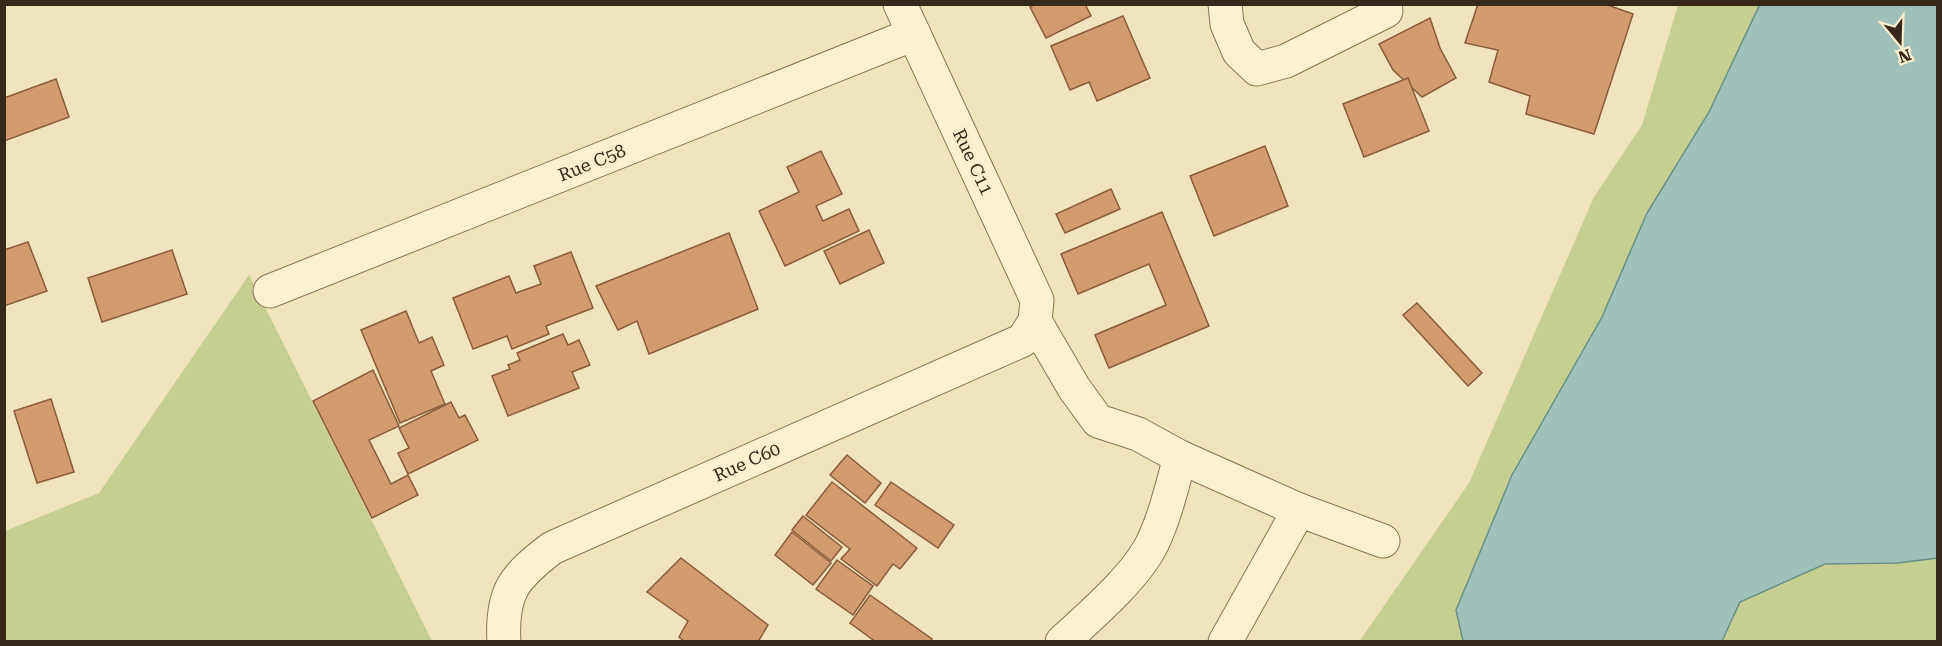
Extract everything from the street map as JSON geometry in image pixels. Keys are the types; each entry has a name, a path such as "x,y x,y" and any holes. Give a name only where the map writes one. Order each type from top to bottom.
{"street":[{"name":"Rue C11","path":"900,4 1037,300 1035,321"},
{"path":"1225,4 1227,24 1239,52 1257,69 1286,61 1386,11"},
{"name":"Rue C58","path":"270,291 914,34"},
{"path":"1035,321 1074,388 1098,421 1138,434 1180,457 1299,510 1383,541"},
{"name":"Rue C60","path":"504,642 503,621 509,591 525,568 552,548 1023,340 1035,321"},
{"path":"1062,642 1129,577 1151,547 1163,518 1180,457"},
{"path":"1225,642 1299,510"}],"green space":[{"path":"1678,5 1760,5 1709,112 1647,213 1602,317 1456,610 1463,641 1359,642 1469,483 1594,197 1642,125"},
{"path":"249,275 432,641 5,642 5,531 99,493"},
{"path":"1937,558 1937,641 1722,642 1740,602 1825,564 1898,563"}],"water":[{"path":"1760,4 1937,5 1937,558 1898,563 1825,564 1740,602 1722,641 1463,641 1456,610 1512,475 1602,317 1647,213 1709,112"}],"building":[{"path":"1036,4 1085,4 1091,16 1046,38 1030,7"},
{"path":"1478,4 1605,4 1633,14 1594,134 1526,114 1530,96 1489,82 1498,50 1465,43"},
{"path":"1123,16 1150,78 1097,101 1089,82 1070,90 1051,46"},
{"path":"1430,18 1440,48 1456,78 1422,97 1393,70 1379,44"},
{"path":"1408,78 1429,131 1364,157 1343,104"},
{"path":"56,79 69,117 4,141 4,98"},
{"path":"1265,146 1288,206 1214,236 1190,176"},
{"path":"821,151 842,194 816,206 823,221 849,209 859,231 785,266 759,211 799,192 787,167"},
{"path":"1111,189 1120,209 1065,233 1056,214"},
{"path":"1162,212 1209,326 1109,368 1095,335 1166,305 1149,264 1078,294 1061,254"},
{"path":"869,230 884,263 840,284 824,251"},
{"path":"729,233 758,309 649,354 637,321 618,330 596,286"},
{"path":"28,242 47,291 4,306 4,250"},
{"path":"172,250 187,294 102,322 88,278"},
{"path":"571,252 593,308 546,326 549,334 512,349 507,336 473,349 453,298 509,276 516,293 541,284 534,266"},
{"path":"1417,303 1482,373 1468,386 1403,315"},
{"path":"406,311 419,343 432,337 444,365 431,371 445,404 400,423 361,330"},
{"path":"563,334 568,345 579,340 590,365 572,372 579,388 508,416 492,376 510,369 508,365 520,360 517,353"},
{"path":"373,370 399,426 369,440 391,484 408,475 418,495 372,518 313,401"},
{"path":"51,399 74,472 37,483 14,411"},
{"path":"451,402 459,418 465,415 478,440 408,474 398,453 409,448 399,428"},
{"path":"847,455 881,483 865,503 830,475"},
{"path":"832,482 917,548 900,569 893,564 877,586 841,559 850,549 806,515"},
{"path":"891,482 954,525 938,548 875,505"},
{"path":"803,516 842,547 831,561 792,530"},
{"path":"792,532 831,563 813,585 775,555"},
{"path":"681,558 768,625 758,642 685,642 679,637 688,621 647,592"},
{"path":"837,560 873,586 853,615 816,589"},
{"path":"870,595 932,639 930,642 876,642 850,623"}]}
